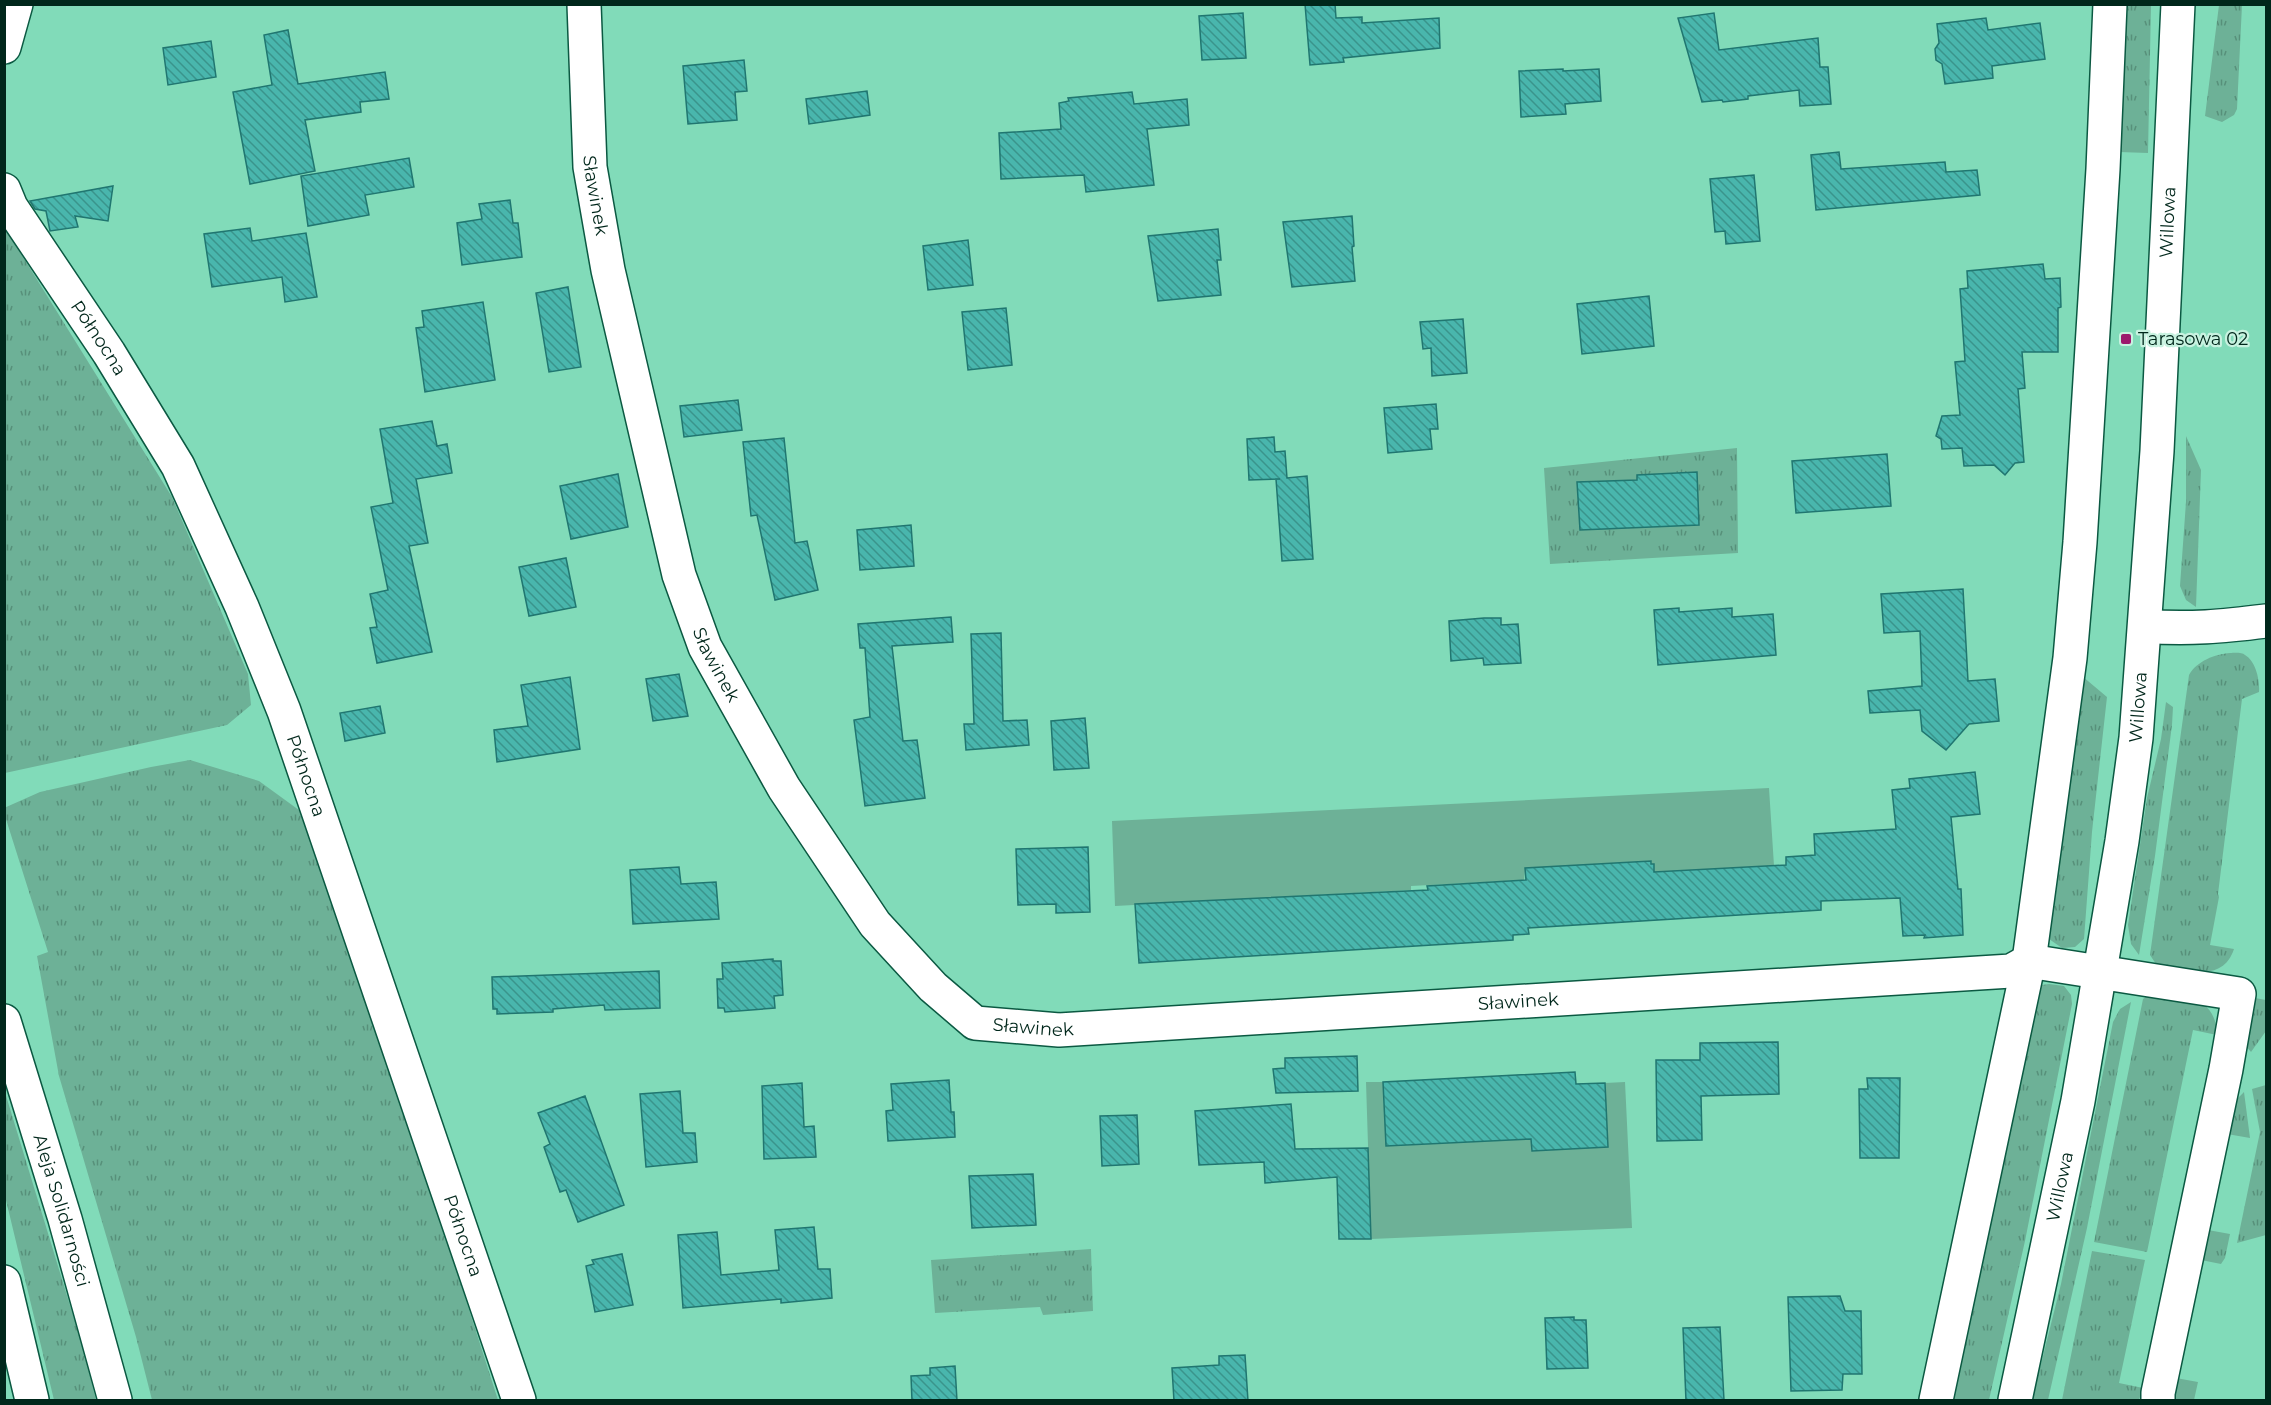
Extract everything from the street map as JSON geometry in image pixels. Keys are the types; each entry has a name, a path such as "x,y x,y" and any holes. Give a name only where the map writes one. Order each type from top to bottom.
{"street":[{"path":"4,47 16,4"},
{"name":"Sławinek","path":"584,4 590,167 608,270 679,575 705,647 784,788 875,924 933,987 975,1023 1059,1030 2011,971 2029,961 2239,994 2226,1069 2158,1401"},
{"path":"1936,1401 2029,961 2070,658 2079,554 2102,180 2110,4"},
{"name":"Willowa","path":"2015,1401 2078,1101 2122,841 2136,738 2157,451 2178,4"},
{"name":"Północna","path":"4,190 11,207 109,353 178,466 242,607 284,711 519,1401"},
{"path":"2145,626 2204,629 2266,621"},
{"name":"Aleja Solidarności","path":"4,1021 65,1219 115,1401"},
{"path":"4,1282 32,1401"}],"green space":[{"path":"2125,5 2151,5 2148,153 2119,152"},
{"path":"2219,5 2242,5 2237,109 2234,115 2222,122 2205,116"},
{"path":"5,228 172,497 248,674 251,705 227,725 5,773"},
{"path":"2186,436 2201,470 2196,607 2186,600 2180,586 2186,502"},
{"path":"1737,448 1738,553 1550,564 1544,468"},
{"path":"2230,653 2242,653 2249,658 2258,677 2259,687 2259,692 2242,699 2219,897 2210,945 2234,949 2221,967 2211,971 2190,971 2156,964 2150,955 2189,675 2207,659"},
{"path":"2082,676 2107,697 2092,832 2084,939 2075,947 2062,948 2049,939 2046,933"},
{"path":"2166,702 2173,707 2172,725 2139,955 2131,944 2128,925 2147,798 2161,739"},
{"path":"190,760 259,781 303,813 332,882 498,1400 152,1400 136,1337 59,1076 37,956 48,952 4,808 40,792"},
{"path":"1769,788 1774,866 1654,872 1651,861 1525,871 1524,880 1411,886 1411,890 1115,906 1112,821"},
{"path":"2042,985 2064,986 2071,995 2072,1004 2025,1241 1989,1400 1951,1400 2035,994"},
{"path":"2147,996 2203,1004 2214,1018 2217,1035 2193,1030 2147,1252 2094,1242 2143,999"},
{"path":"2255,998 2266,1000 2266,1031 2251,1052 2246,1046 2245,1039"},
{"path":"2131,1002 2087,1228 2048,1400 2032,1400 2061,1284 2113,1022 2120,1009"},
{"path":"1366,1082 1383,1082 1387,1146 1531,1139 1532,1151 1608,1147 1605,1083 1625,1082 1632,1228 1371,1239"},
{"path":"2266,1085 2266,1235 2237,1243 2260,1132 2252,1089"},
{"path":"4,1089 83,1348 96,1400 54,1400 5,1196"},
{"path":"2244,1092 2250,1138 2227,1134 2233,1103"},
{"path":"2208,1230 2230,1234 2225,1258 2221,1264 2201,1260"},
{"path":"1091,1249 1093,1311 1043,1315 1040,1307 935,1313 931,1260"},
{"path":"2092,1251 2145,1260 2119,1383 2143,1388 2139,1400 2062,1400"},
{"path":"2176,1378 2198,1382 2194,1400 2171,1400"}],"building":[{"path":"1305,4 1335,4 1336,18 1362,17 1362,23 1439,18 1440,48 1343,58 1344,62 1310,65"},
{"path":"1243,13 1246,58 1202,60 1199,16"},
{"path":"1714,13 1719,50 1818,38 1820,67 1828,67 1831,104 1800,106 1799,90 1748,96 1748,99 1702,102 1678,18"},
{"path":"1986,18 1988,30 2040,23 2045,59 1992,66 1993,78 1945,84 1942,64 1936,60 1935,49 1939,43 1937,24"},
{"path":"288,30 298,84 385,72 389,99 360,102 361,112 305,120 315,171 250,184 233,92 272,85 264,35"},
{"path":"211,41 216,77 168,85 163,48"},
{"path":"744,60 747,91 735,92 737,120 688,124 683,66"},
{"path":"1563,69 1563,71 1599,69 1601,101 1565,104 1566,114 1521,117 1519,71"},
{"path":"867,91 870,115 809,124 806,99"},
{"path":"1132,92 1134,104 1187,99 1189,125 1147,129 1154,185 1086,192 1084,175 1001,179 999,133 1061,129 1059,103 1069,101 1068,98"},
{"path":"1839,152 1841,169 1945,162 1946,172 1977,170 1980,195 1816,210 1811,155"},
{"path":"409,158 414,187 365,195 369,215 308,226 301,176"},
{"path":"1754,175 1760,241 1726,244 1725,231 1715,232 1710,179"},
{"path":"113,186 108,221 75,216 78,227 50,231 46,211 35,209 30,201"},
{"path":"510,200 513,223 518,223 522,257 462,265 457,223 482,219 479,204"},
{"path":"1352,216 1355,281 1292,287 1283,222"},
{"path":"250,228 252,241 306,233 317,297 285,302 282,277 212,287 204,234"},
{"path":"1218,229 1221,260 1217,260 1221,295 1158,301 1148,236"},
{"path":"968,240 973,285 928,290 923,246"},
{"path":"2043,264 2045,279 2060,278 2058,352 2022,352 2025,388 2018,389 2024,462 2015,463 2005,475 1994,465 1964,466 1962,448 1942,449 1941,439 1936,436 1942,416 1960,415 1955,362 1965,361 1960,289 1968,288 1967,271"},
{"path":"568,287 581,367 549,372 536,293"},
{"path":"1649,296 1654,346 1582,354 1577,304"},
{"path":"483,302 495,380 425,392 416,328 424,327 422,311"},
{"path":"1006,308 1012,365 968,370 962,312"},
{"path":"1463,319 1467,373 1432,376 1431,348 1423,349 1420,322"},
{"path":"738,400 742,430 684,437 680,406"},
{"path":"1436,404 1438,429 1430,429 1432,449 1388,453 1384,408"},
{"path":"432,421 437,446 447,444 452,473 416,479 428,543 409,546 432,652 377,663 370,628 377,627 370,594 388,590 371,507 393,503 380,429"},
{"path":"1274,437 1275,452 1285,451 1287,478 1307,476 1313,559 1282,561 1276,479 1249,480 1247,439"},
{"path":"784,438 795,543 807,541 818,590 775,600 757,515 751,516 743,442"},
{"path":"1887,454 1891,506 1796,513 1792,461"},
{"path":"1697,472 1699,525 1580,530 1577,482 1637,480 1637,475"},
{"path":"618,474 628,527 571,539 560,486"},
{"path":"911,525 914,566 860,570 857,530"},
{"path":"566,558 576,607 529,616 519,567"},
{"path":"1963,589 1968,681 1995,679 1999,721 1969,724 1946,750 1922,731 1920,710 1870,713 1868,691 1922,686 1920,631 1884,633 1881,594"},
{"path":"1679,608 1679,612 1732,608 1732,617 1773,614 1776,655 1658,665 1654,610"},
{"path":"951,617 953,642 892,646 903,741 917,740 925,798 865,806 854,720 870,717 865,648 860,648 858,624"},
{"path":"1501,618 1501,625 1518,624 1521,663 1484,665 1483,658 1451,661 1449,621"},
{"path":"1001,633 1003,721 1027,720 1029,745 966,750 964,724 974,724 971,634"},
{"path":"679,674 688,716 653,721 646,679"},
{"path":"570,677 580,749 497,762 494,730 528,726 521,685"},
{"path":"380,706 385,733 345,741 340,713"},
{"path":"1085,718 1089,768 1054,770 1051,721"},
{"path":"1975,772 1980,814 1951,817 1958,889 1961,889 1963,935 1924,938 1925,935 1903,936 1900,898 1821,901 1821,910 1528,928 1529,934 1513,935 1513,940 1139,963 1135,904 1428,890 1427,886 1526,880 1525,868 1651,861 1651,864 1654,864 1654,872 1786,865 1786,857 1815,855 1814,834 1896,829 1892,790 1910,788 1909,779"},
{"path":"1088,847 1090,912 1056,913 1056,904 1018,905 1016,849"},
{"path":"679,867 681,884 716,882 719,919 633,924 630,870"},
{"path":"773,959 773,961 781,961 783,995 774,996 775,1008 725,1012 724,1008 718,1008 717,979 723,979 722,963"},
{"path":"659,971 660,1008 605,1010 604,1005 553,1009 553,1012 497,1014 497,1009 493,1009 492,977"},
{"path":"1778,1042 1779,1094 1701,1096 1702,1140 1657,1141 1656,1060 1700,1060 1700,1043"},
{"path":"1357,1056 1358,1091 1276,1093 1273,1069 1285,1068 1285,1058"},
{"path":"1575,1072 1576,1084 1605,1083 1608,1147 1532,1151 1531,1139 1386,1146 1383,1082"},
{"path":"1867,1078 1900,1078 1899,1158 1860,1158 1859,1089 1868,1089"},
{"path":"949,1080 955,1137 888,1141 886,1111 893,1110 891,1084"},
{"path":"802,1083 804,1127 814,1126 816,1157 764,1159 762,1086"},
{"path":"680,1091 683,1133 695,1133 697,1162 646,1167 640,1094"},
{"path":"585,1096 624,1205 578,1222 566,1190 560,1192 544,1147 550,1144 538,1113"},
{"path":"1291,1104 1295,1149 1368,1148 1371,1239 1339,1239 1337,1177 1265,1183 1264,1162 1199,1165 1195,1111"},
{"path":"1137,1115 1139,1164 1102,1166 1100,1116"},
{"path":"1033,1174 1036,1225 972,1228 969,1176"},
{"path":"814,1227 818,1269 830,1269 832,1298 781,1303 781,1299 683,1308 678,1235 717,1232 721,1275 779,1270 775,1230"},
{"path":"622,1254 633,1305 595,1312 586,1266 594,1264 592,1260"},
{"path":"1840,1296 1845,1311 1861,1311 1862,1374 1843,1374 1842,1390 1791,1391 1788,1297"},
{"path":"1574,1317 1574,1320 1586,1320 1588,1368 1547,1369 1545,1318"},
{"path":"1720,1327 1724,1400 1686,1401 1683,1328"},
{"path":"1245,1355 1248,1401 1174,1401 1172,1368 1219,1365 1219,1356"},
{"path":"955,1366 957,1401 912,1401 911,1376 930,1375 930,1368"}],"place":[{"name":"Tarasowa 02","path":"2126,339"}]}
